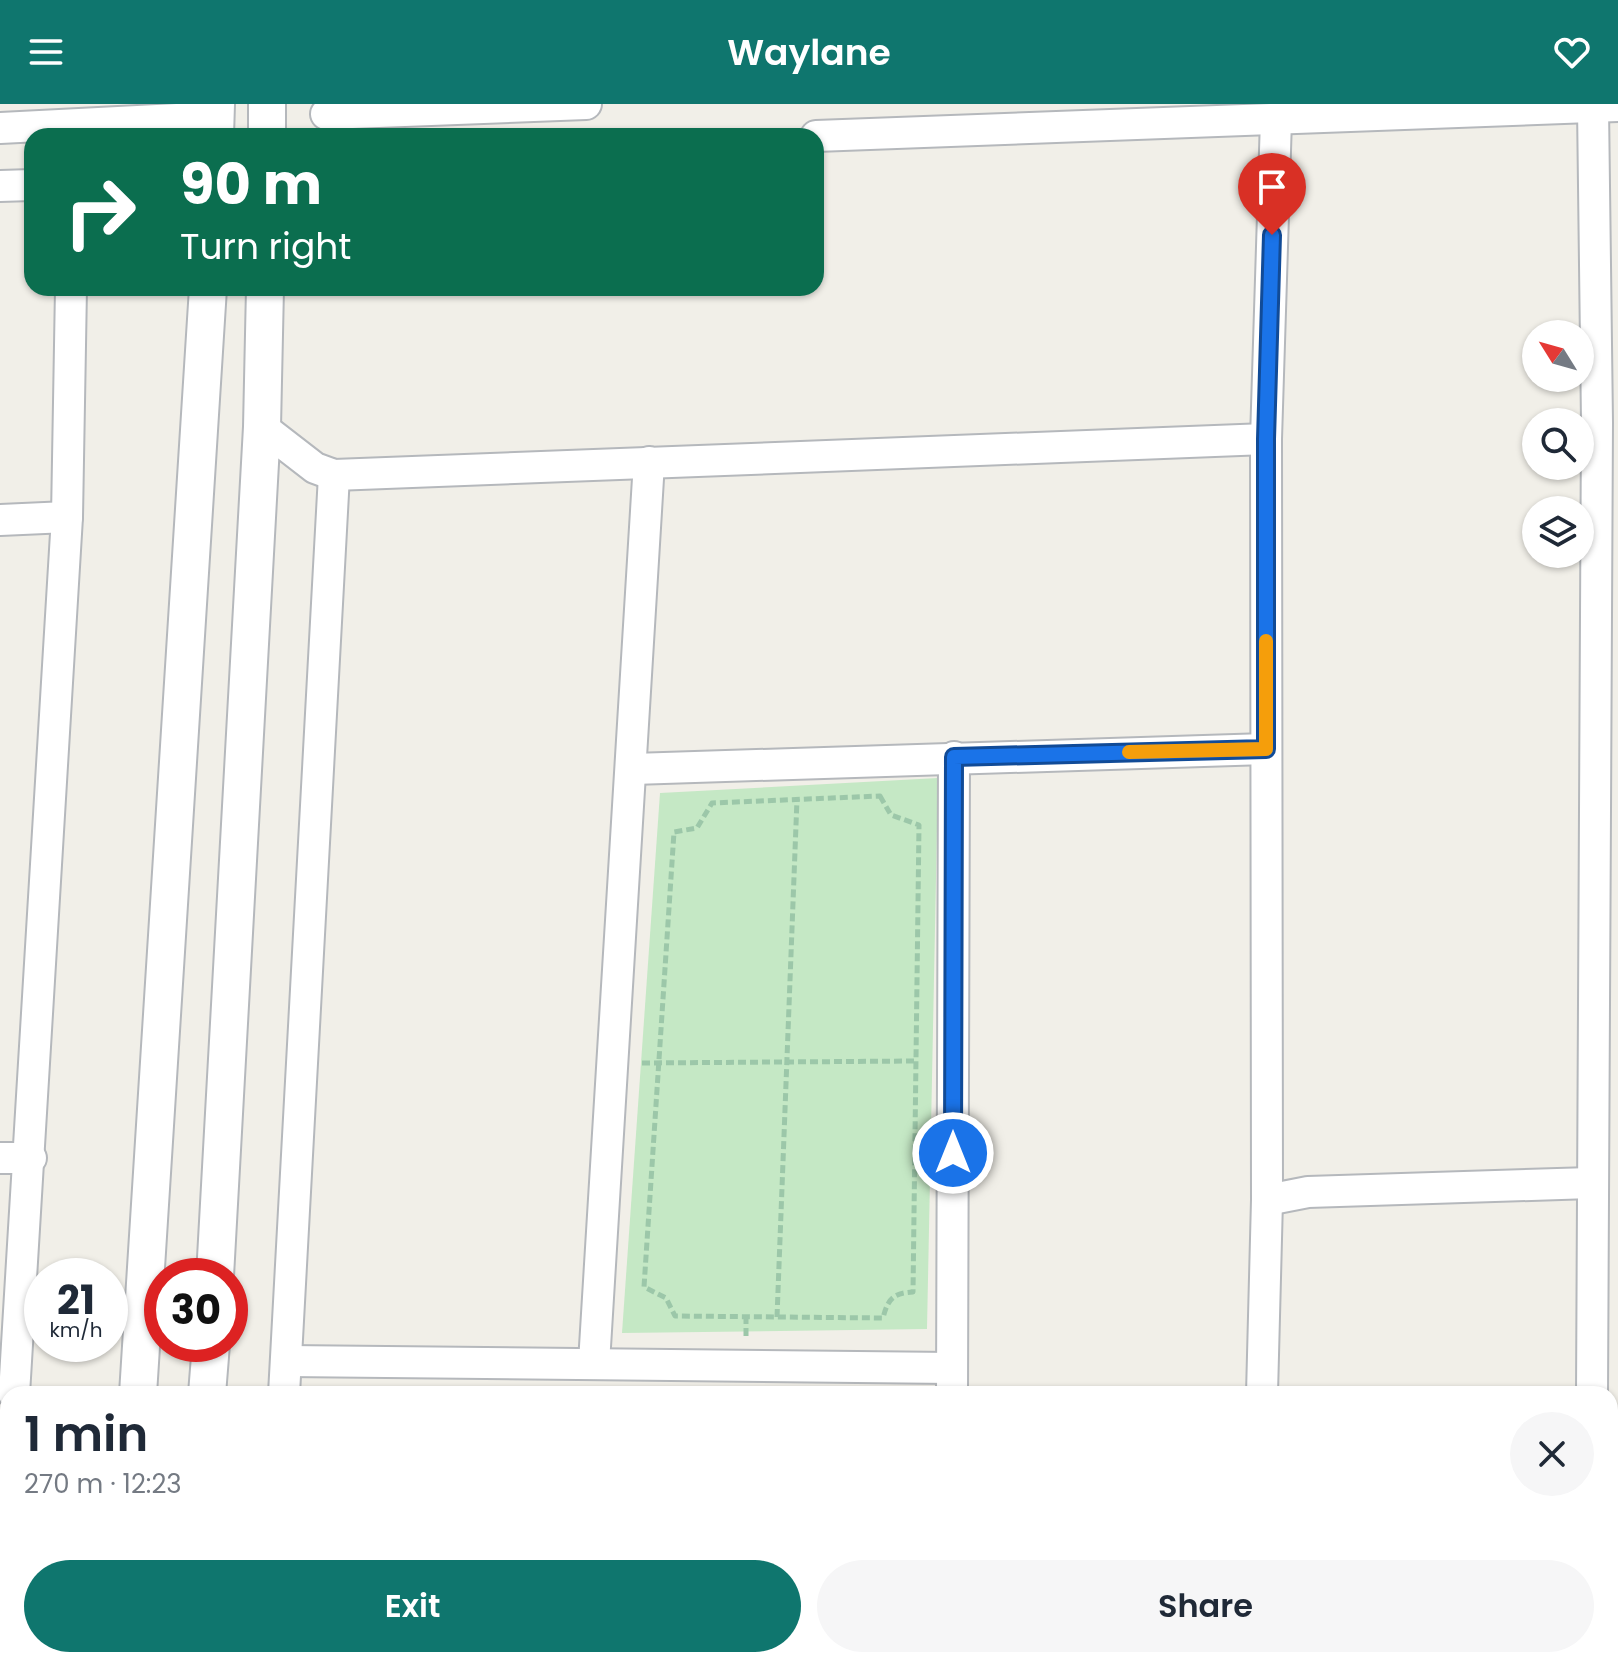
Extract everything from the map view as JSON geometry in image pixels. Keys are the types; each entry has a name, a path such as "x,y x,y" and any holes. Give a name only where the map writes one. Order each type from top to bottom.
{"street":[{"path":"267,104 267,128"},
{"path":"326,114 586,104"},
{"path":"824,136 1606,106 1608,422 1591,1183 1601,1382"},
{"path":"0,128 216,119"},
{"path":"1262,1386 1267,1200 1266,439 1276,119"},
{"path":"0,186 24,185"},
{"path":"15,1386 31,1158 67,517 71,296"},
{"path":"139,1386 207,296"},
{"path":"216,1258 262,427 265,296"},
{"path":"262,427 315,468 334,475 1266,439"},
{"path":"594,1363 633,769 649,462"},
{"path":"285,1386 334,475"},
{"path":"0,520 67,517"},
{"path":"633,769 1266,749"},
{"path":"287,1361 594,1363 952,1381 954,757"},
{"path":"0,1158 31,1158"},
{"path":"1267,1200 1308,1192 1591,1183"},
{"path":"208,1386 210,1362"}],"path":[{"path":"880,796 891,815 919,825 916,1061 913,1292 896,1293 889,1300 883,1318 675,1316 666,1298 644,1287 674,832 697,828 712,803 880,796"},
{"path":"777,1317 797,799"},
{"path":"613,1063 953,1061"}],"green space":[{"path":"938,778 927,1329 622,1333 660,793"}],"slow traffic":[{"path":"1129,752 1266,749 1266,641"}],"route":[{"path":"953,1153 954,757 1266,749 1266,439 1272,235"}]}
